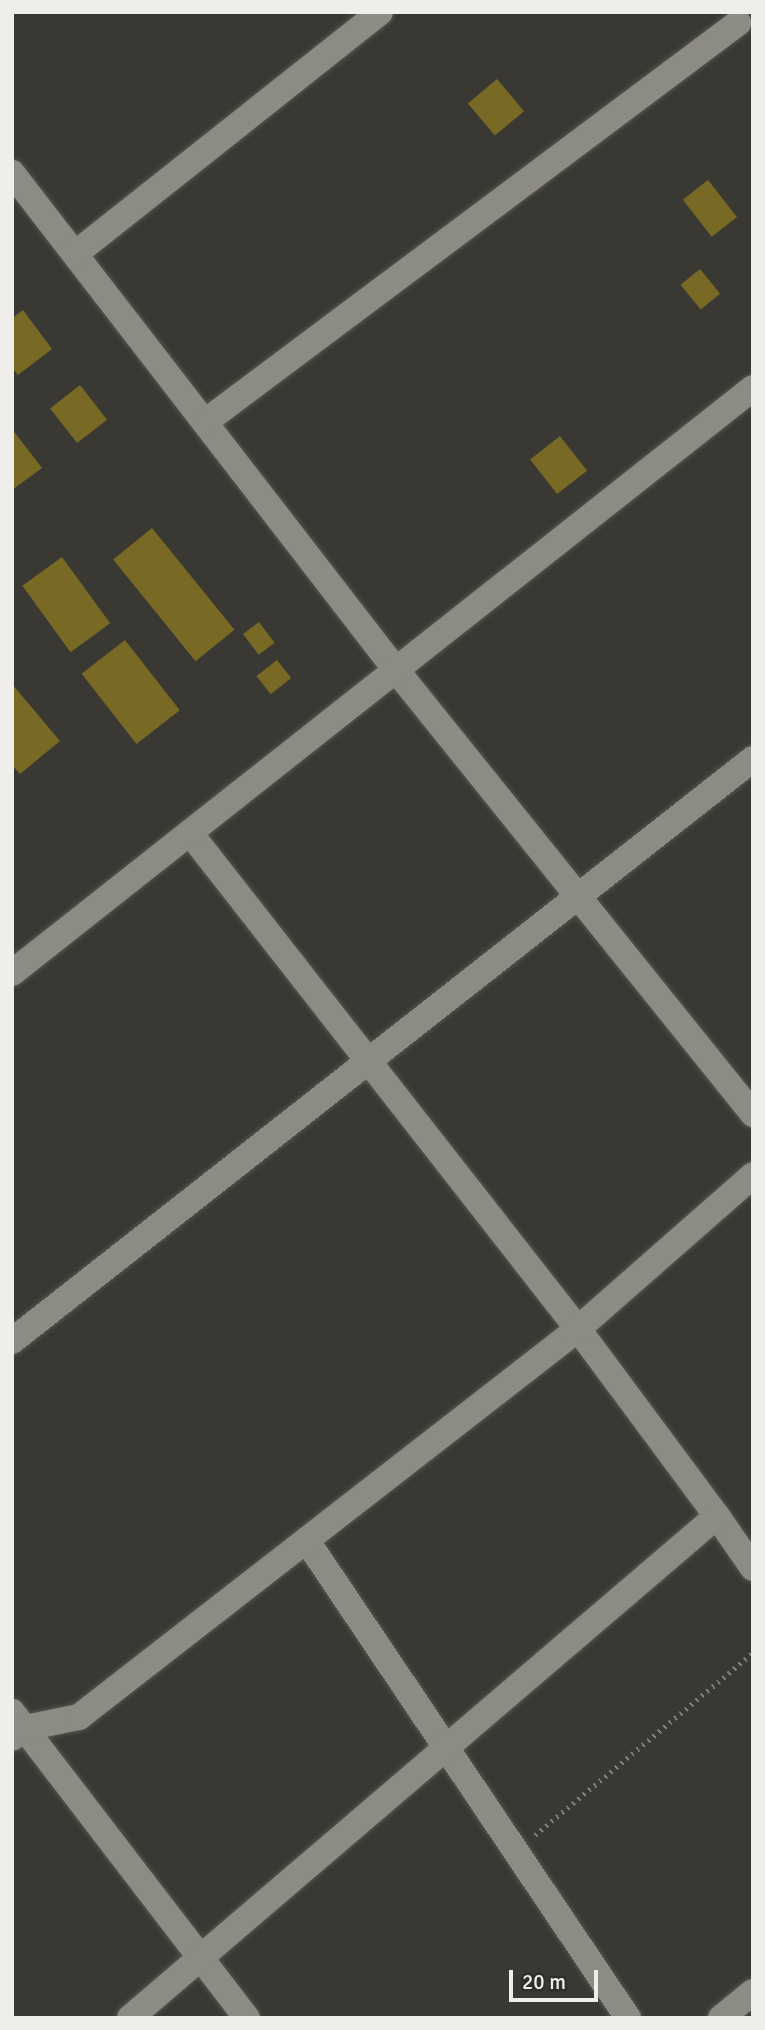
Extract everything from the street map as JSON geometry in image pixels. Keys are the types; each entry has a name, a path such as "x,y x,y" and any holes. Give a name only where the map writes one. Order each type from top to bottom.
{"street":[{"path":"75,254 380,12"},
{"path":"205,422 740,26"},
{"path":"12,173 396,670 753,1114"},
{"path":"12,973 753,388"},
{"path":"12,1341 753,759"},
{"path":"190,833 578,1329 753,1568"},
{"path":"16,1726 79,1717 578,1329 753,1175"},
{"path":"130,2018 717,1516"},
{"path":"307,1541 628,2018"},
{"path":"16,1726 201,1955 247,2018"},
{"path":"721,2018 753,1992"}],"path":[{"path":"516,1851 753,1653"}],"building":[{"path":"497,79 524,111 495,136 468,103"},
{"path":"708,180 737,217 712,237 683,200"},
{"path":"700,269 720,294 701,310 681,285"},
{"path":"23,310 52,349 18,375 12,368 12,318"},
{"path":"80,385 107,420 77,443 50,408"},
{"path":"12,429 42,468 12,490"},
{"path":"560,436 587,471 557,494 530,459"},
{"path":"152,528 234,630 196,661 113,559"},
{"path":"62,557 110,623 71,652 22,586"},
{"path":"259,622 275,643 259,655 243,634"},
{"path":"125,640 180,710 136,744 82,674"},
{"path":"277,660 291,678 271,694 257,676"},
{"path":"12,684 60,741 20,774 12,765"}]}
